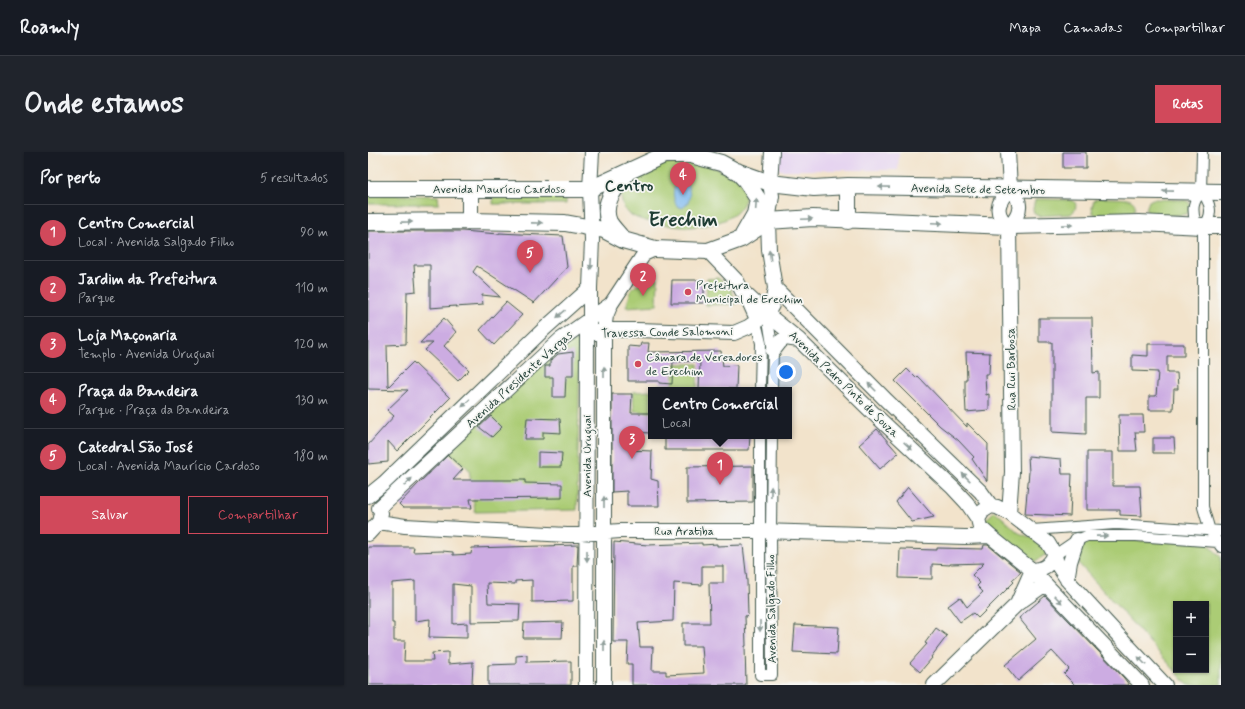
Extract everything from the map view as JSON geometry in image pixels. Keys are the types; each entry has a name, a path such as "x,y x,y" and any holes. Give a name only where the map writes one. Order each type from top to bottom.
{"main road":[{"name":"Avenida Uruguai","path":"586,685 587,335 590,319 592,227 590,189 592,152"},
{"path":"762,318 773,300 774,288 769,250 768,221 772,196 770,183 772,152"},
{"path":"1008,152 1010,189 1017,198 1020,209 1018,217 1010,226"},
{"path":"624,240 609,221 606,205 615,188 627,172 661,154 695,153 736,171 755,193 758,199 755,214 741,238"},
{"name":"Avenida Sete de Setembro","path":"736,171 770,183 814,188 848,186 1221,192"},
{"name":"Avenida Maurício Cardoso","path":"368,189 590,189 627,172"},
{"path":"848,186 848,221"},
{"path":"470,189 470,221"},
{"path":"1010,189 999,203 998,214 1002,221 1010,226"},
{"path":"368,222 470,221 565,223 604,230 624,240 655,249 708,252 741,238 768,221 813,218 848,221 1010,226 1139,223 1221,226"},
{"name":"Rua Rui Barbosa","path":"1009,513 1012,472 1010,226"},
{"name":"Avenida Presidente Vargas","path":"368,534 375,511 560,340 611,304 644,254 655,249"},
{"name":"Avenida Pedro Pinto de Souza","path":"708,252 737,281 762,318 799,340 871,411 953,488 967,503 978,519 980,527 1032,570 1044,585 1142,685"},
{"name":"Avenida Presidente Vargas","path":"368,496 384,483 543,330 590,288"},
{"name":"Avenida Pedro Pinto de Souza","path":"774,288 981,492 991,506"},
{"name":"Avenida Uruguai","path":"604,685 604,330 606,316 611,304"},
{"name":"Travessa Conde Salomoni","path":"568,334 587,335 604,330 734,333 762,318"},
{"path":"773,351 785,338 799,340"},
{"path":"871,411 886,400"},
{"path":"978,519 983,511 991,506 997,507 1009,513 1048,543 1055,555 1057,564 1067,580 1165,685"},
{"name":"Rua Aratiba","path":"375,511 405,526 567,535 620,531 765,531 965,537 990,536"},
{"path":"1067,580 1070,562 1077,540"},
{"path":"1017,604 1032,570 1041,569 1049,564 1055,555"},
{"path":"934,685 1017,604 1044,585"},
{"path":"1105,647 1119,636"}],"street":[{"path":"1202,152 1201,192 1194,204 1194,213 1195,221 1203,226"},
{"path":"1201,192 1210,204 1210,213 1206,223 1203,226 1203,506 1210,531 1219,544"},
{"path":"762,318 773,351 772,387"},
{"path":"760,387 760,343 762,318"},
{"name":"Avenida Salgado Filho","path":"760,439 765,531 772,675 760,675 765,531 772,439"},
{"path":"1032,530 1116,524 1221,531"},
{"path":"1055,555 1077,540 1087,536 1117,535 1219,544"}],"shaded area":[{"path":"779,152 899,152 898,170 779,170"}],"green space":[{"path":"682,161 705,164 740,179 745,199 736,213 720,222 701,226 684,227 650,222 633,216 625,209 621,195 626,179 660,164"},
{"path":"494,192 566,193 566,204 493,204"},
{"path":"368,194 438,196 439,204 368,204"},
{"path":"1099,198 1127,199 1133,201 1135,208 1132,212 1125,214 1097,215 1093,213 1092,208 1094,200"},
{"path":"1153,199 1183,200 1189,202 1190,208 1186,214 1183,215 1152,216 1148,214 1146,209 1149,201"},
{"path":"1035,200 1070,200 1075,202 1076,207 1071,214 1038,216 1034,213 1033,209"},
{"path":"658,278 657,305 626,307 632,288 651,279"},
{"path":"718,278 730,287 737,304 706,305 707,279"},
{"path":"580,340 577,510 475,512 469,469 448,452 563,344"},
{"path":"675,364 698,364 697,387 658,387 658,385 673,385"},
{"path":"648,391 648,412 634,411 633,392"},
{"path":"995,511 1019,533 1040,541 1048,553 1034,562 983,522"},
{"path":"1089,540 1206,542 1221,557 1221,685 1188,685 1177,673 1209,673 1209,601 1173,601 1173,668 1080,565 1077,552"}],"water":[{"path":"679,180 686,182 690,192 688,203 682,208 677,206 674,199 674,189"}],"building":[{"path":"1063,152 1086,152 1086,168 1063,168"},
{"path":"368,231 462,231 563,236 567,267 534,303 477,266 473,272 500,297 482,295 483,305 430,308 430,265 414,265 416,291 407,292 406,344 387,345 388,387 413,362 450,398 397,451 388,441 388,462 368,464 368,445 394,416 387,410 408,390 368,389"},
{"name":"Prefeitura Municipal de Erechim","path":"672,280 704,280 704,303 671,303"},
{"path":"506,302 522,315 494,345 480,330"},
{"path":"444,318 456,332 444,346 469,370 458,381 425,350 433,343 420,343"},
{"path":"1039,318 1092,318 1093,373 1099,372 1099,398 1086,398 1086,434 1052,432 1052,342 1039,342"},
{"path":"641,343 649,343 648,352 721,351 723,366 737,365 736,387 699,387 700,361 673,362 672,384 659,383 659,381 628,381 628,346 640,347"},
{"path":"1148,344 1184,344 1184,356 1167,356 1167,373 1177,373 1178,389 1174,389 1173,410 1149,410 1149,396 1156,396 1158,372 1132,371 1132,355 1148,356"},
{"path":"573,352 573,376 566,376 565,397 553,397 553,377 545,377 545,366 550,366 550,361 558,354"},
{"path":"966,352 990,353 989,374 985,374 986,395 989,394 989,410 966,412"},
{"path":"907,369 916,378 918,376 967,427 967,423 988,444 987,481 972,459 974,457 958,440 940,426 895,381"},
{"path":"612,394 632,394 631,413 648,413 648,433 629,432 629,450 652,451 651,479 658,481 659,506 627,506 627,491 612,492"},
{"path":"1119,415 1143,415 1144,432 1135,432 1137,451 1120,451"},
{"path":"491,416 502,427 492,437 479,427"},
{"path":"527,418 560,419 561,433 543,432 543,439 525,439"},
{"path":"877,429 898,453 880,469 859,445"},
{"path":"1153,438 1174,438 1175,453 1153,453"},
{"path":"665,439 750,439 749,450 665,450"},
{"path":"538,452 562,453 561,467 538,467"},
{"path":"1087,452 1113,452 1113,486 1140,486 1142,516 1120,515 1120,510 1087,510"},
{"path":"448,455 463,469 453,480 525,480 525,483 562,484 562,498 470,499 472,508 403,508 399,504"},
{"path":"1028,456 1061,459 1062,474 1072,474 1070,516 1025,514 1029,472"},
{"path":"753,466 753,502 687,503 687,467"},
{"path":"908,487 934,517 912,522 896,502"},
{"path":"614,542 648,545 702,543 702,545 717,544 717,546 743,545 747,581 748,615 745,616 746,685 632,685 632,664 627,664 628,642 613,642","holes":["702,566 723,566 723,583 709,583 710,623 683,623 683,646 702,646 704,673 666,675 666,671 652,671 653,647 640,647 638,623 673,621 674,583 702,585"]},
{"path":"578,545 577,566 573,566 573,601 532,602 532,580 515,581 515,584 487,583 488,603 520,604 519,621 471,622 471,586 453,584 453,624 467,623 467,638 429,637 430,619 415,621 415,581 392,583 392,623 394,623 394,641 405,641 404,661 433,661 432,653 448,652 448,664 473,662 472,685 368,685 368,547 414,547 413,552 442,551 453,552 453,555 471,554 472,548"},
{"path":"984,545 988,545 1021,572 1012,580 1014,582 978,618 973,613 960,622 948,606 960,597 967,607 983,592 977,586 980,583 972,575 984,563 950,565 932,564 932,579 899,578 900,549 983,549"},
{"path":"1045,596 1129,685 1075,685 1064,674 1069,669 1052,651 1018,681 1005,665 1036,639 1019,618"},
{"path":"563,622 562,638 523,638 524,623"},
{"path":"795,625 839,627 837,654 793,652"},
{"path":"936,628 947,636 931,657 932,658 920,672 910,663 927,644 925,643"},
{"path":"527,655 527,662 571,661 571,685 488,685 488,665 516,664 516,656"}],"place":[{"name":"Praça da Bandeira","path":"683,195"},
{"name":"Catedral São José","path":"530,273"},
{"name":"Prefeitura Municipal de Erechim","path":"688,292"},
{"name":"Jardim da Prefeitura","path":"643,296"},
{"name":"Câmara de Vereadores de Erechim","path":"638,364"},
{"name":"Loja Maçonaria","path":"632,459"},
{"name":"Centro Comercial","path":"720,485"}],"district":[{"name":"Centro","path":"629,185"},
{"name":"Erechim","path":"683,219"}]}
